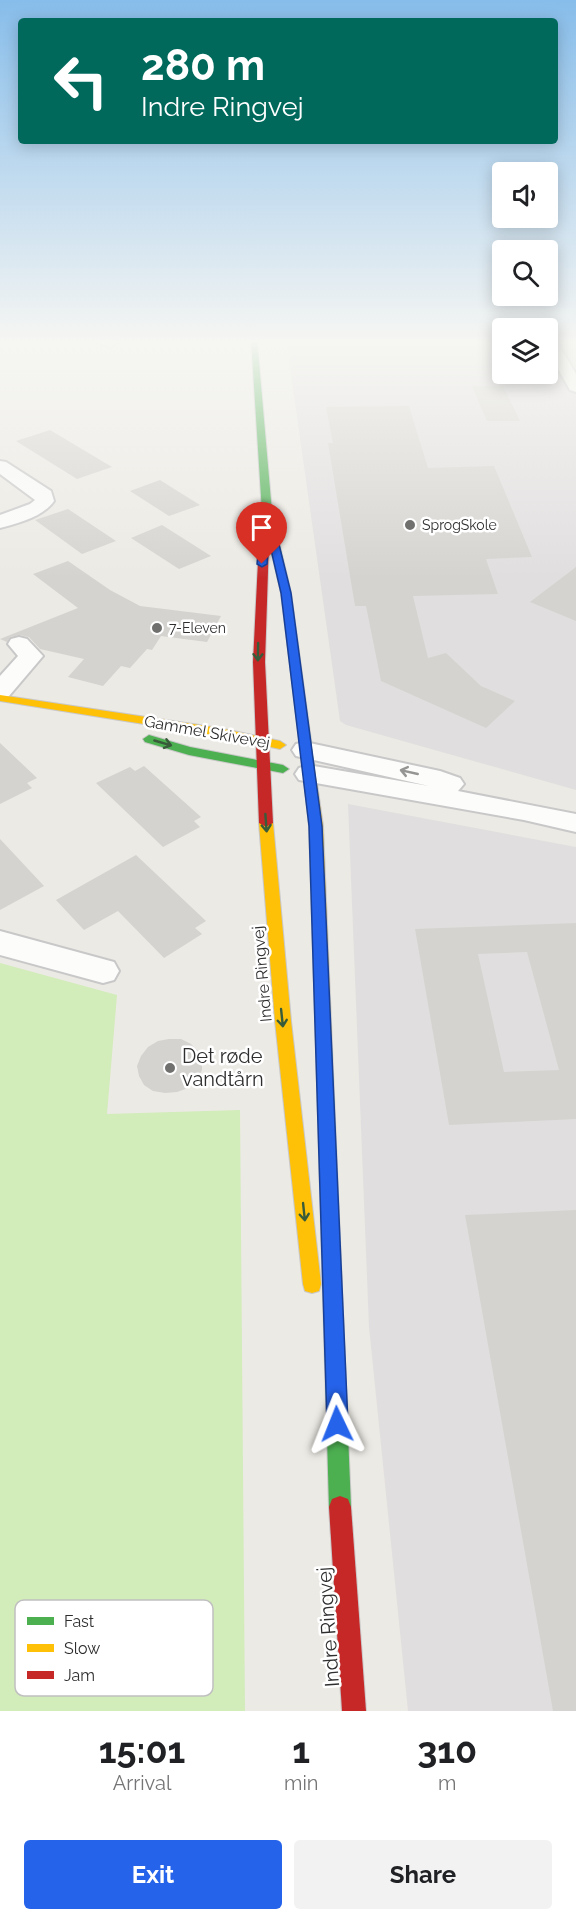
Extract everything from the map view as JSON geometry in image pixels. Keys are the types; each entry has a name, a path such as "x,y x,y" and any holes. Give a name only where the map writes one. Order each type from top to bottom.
{"main road":[{"name":"Indre Ringvej","path":"260,419 267,512 286,593 316,826 341,1539"},
{"name":"Indre Ringvej","path":"267,512 259,594 260,741 279,989 313,1293"},
{"name":"Gammel Skivevej","path":"0,698 116,730"},
{"name":"Gammel Skivevej","path":"26,704 219,732 260,741 307,762"},
{"name":"Gammel Skivevej","path":"138,736 189,751 262,765 307,762"},
{"name":"Indre Ringvej","path":"320,1352 341,1539 354,1711"}],"street":[{"path":"0,466 44,495 45,501 37,508 0,522"},
{"path":"0,691 31,656 19,644"},
{"name":"Gammel Skivevej","path":"307,762 576,823"},
{"path":"0,944 103,971"}],"shaded area":[{"path":"297,419 576,419 576,790 346,725 340,721"},
{"path":"348,804 576,847 576,1711 408,1711 369,1327"}],"green space":[{"path":"0,963 117,995 107,1114 240,1110 245,1711 0,1711"}],"building":[{"path":"328,419 413,419 428,468 494,466 532,557 486,559 498,594 413,596 428,658 446,653 481,686 515,701 486,728 381,681 366,606 355,606 328,443 333,443"},
{"path":"486,419 519,419 520,421 487,421"},
{"path":"50,430 112,467 77,479 16,441"},
{"path":"160,480 200,505 169,516 130,491"},
{"path":"68,509 116,541 82,554 35,520"},
{"path":"162,525 211,556 179,569 131,538"},
{"path":"68,561 110,590 140,606 221,616 207,642 161,636 152,650 147,649 130,668 121,666 103,686 68,677 84,659 40,649 29,637 20,635 10,637 7,642 0,639 78,608 33,574"},
{"path":"576,567 576,621 530,602"},
{"path":"0,743 37,778 27,783 32,788 0,804"},
{"path":"144,766 201,817 194,821 200,827 163,847 96,783 130,767 135,771"},
{"path":"0,839 44,886 0,910"},
{"path":"136,855 206,921 195,928 202,934 164,958 118,911 84,930 56,900"},
{"path":"576,923 576,1119 449,1125 415,929","holes":["527,952 559,1070 504,1072 478,954"]},
{"name":"Det røde vandtårn","path":"181,1039 191,1044 198,1051 202,1060 202,1070 197,1080 188,1088 177,1092 153,1091 144,1085 137,1066 148,1047 158,1041"},
{"path":"576,1210 576,1711 553,1711 465,1215"}],"traffic: fast":[{"path":"260,419 267,512 286,593 309,770"},
{"path":"149,739 189,751 283,769"},
{"path":"324,1047 340,1507"}],"traffic: slow":[{"path":"0,698 219,732 280,745"},
{"path":"309,770 316,826 324,1047"},
{"path":"266,823 283,1021 312,1284"}],"traffic: jam":[{"path":"264,541 259,662 266,823"},
{"path":"340,1507 354,1711"}],"place":[{"name":"SprogSkole","path":"410,525"},
{"name":"7-Eleven","path":"157,628"},
{"name":"Det røde vandtårn","path":"170,1068"}],"route":[{"path":"262,564 267,512 286,593 316,826 337,1424"}]}
